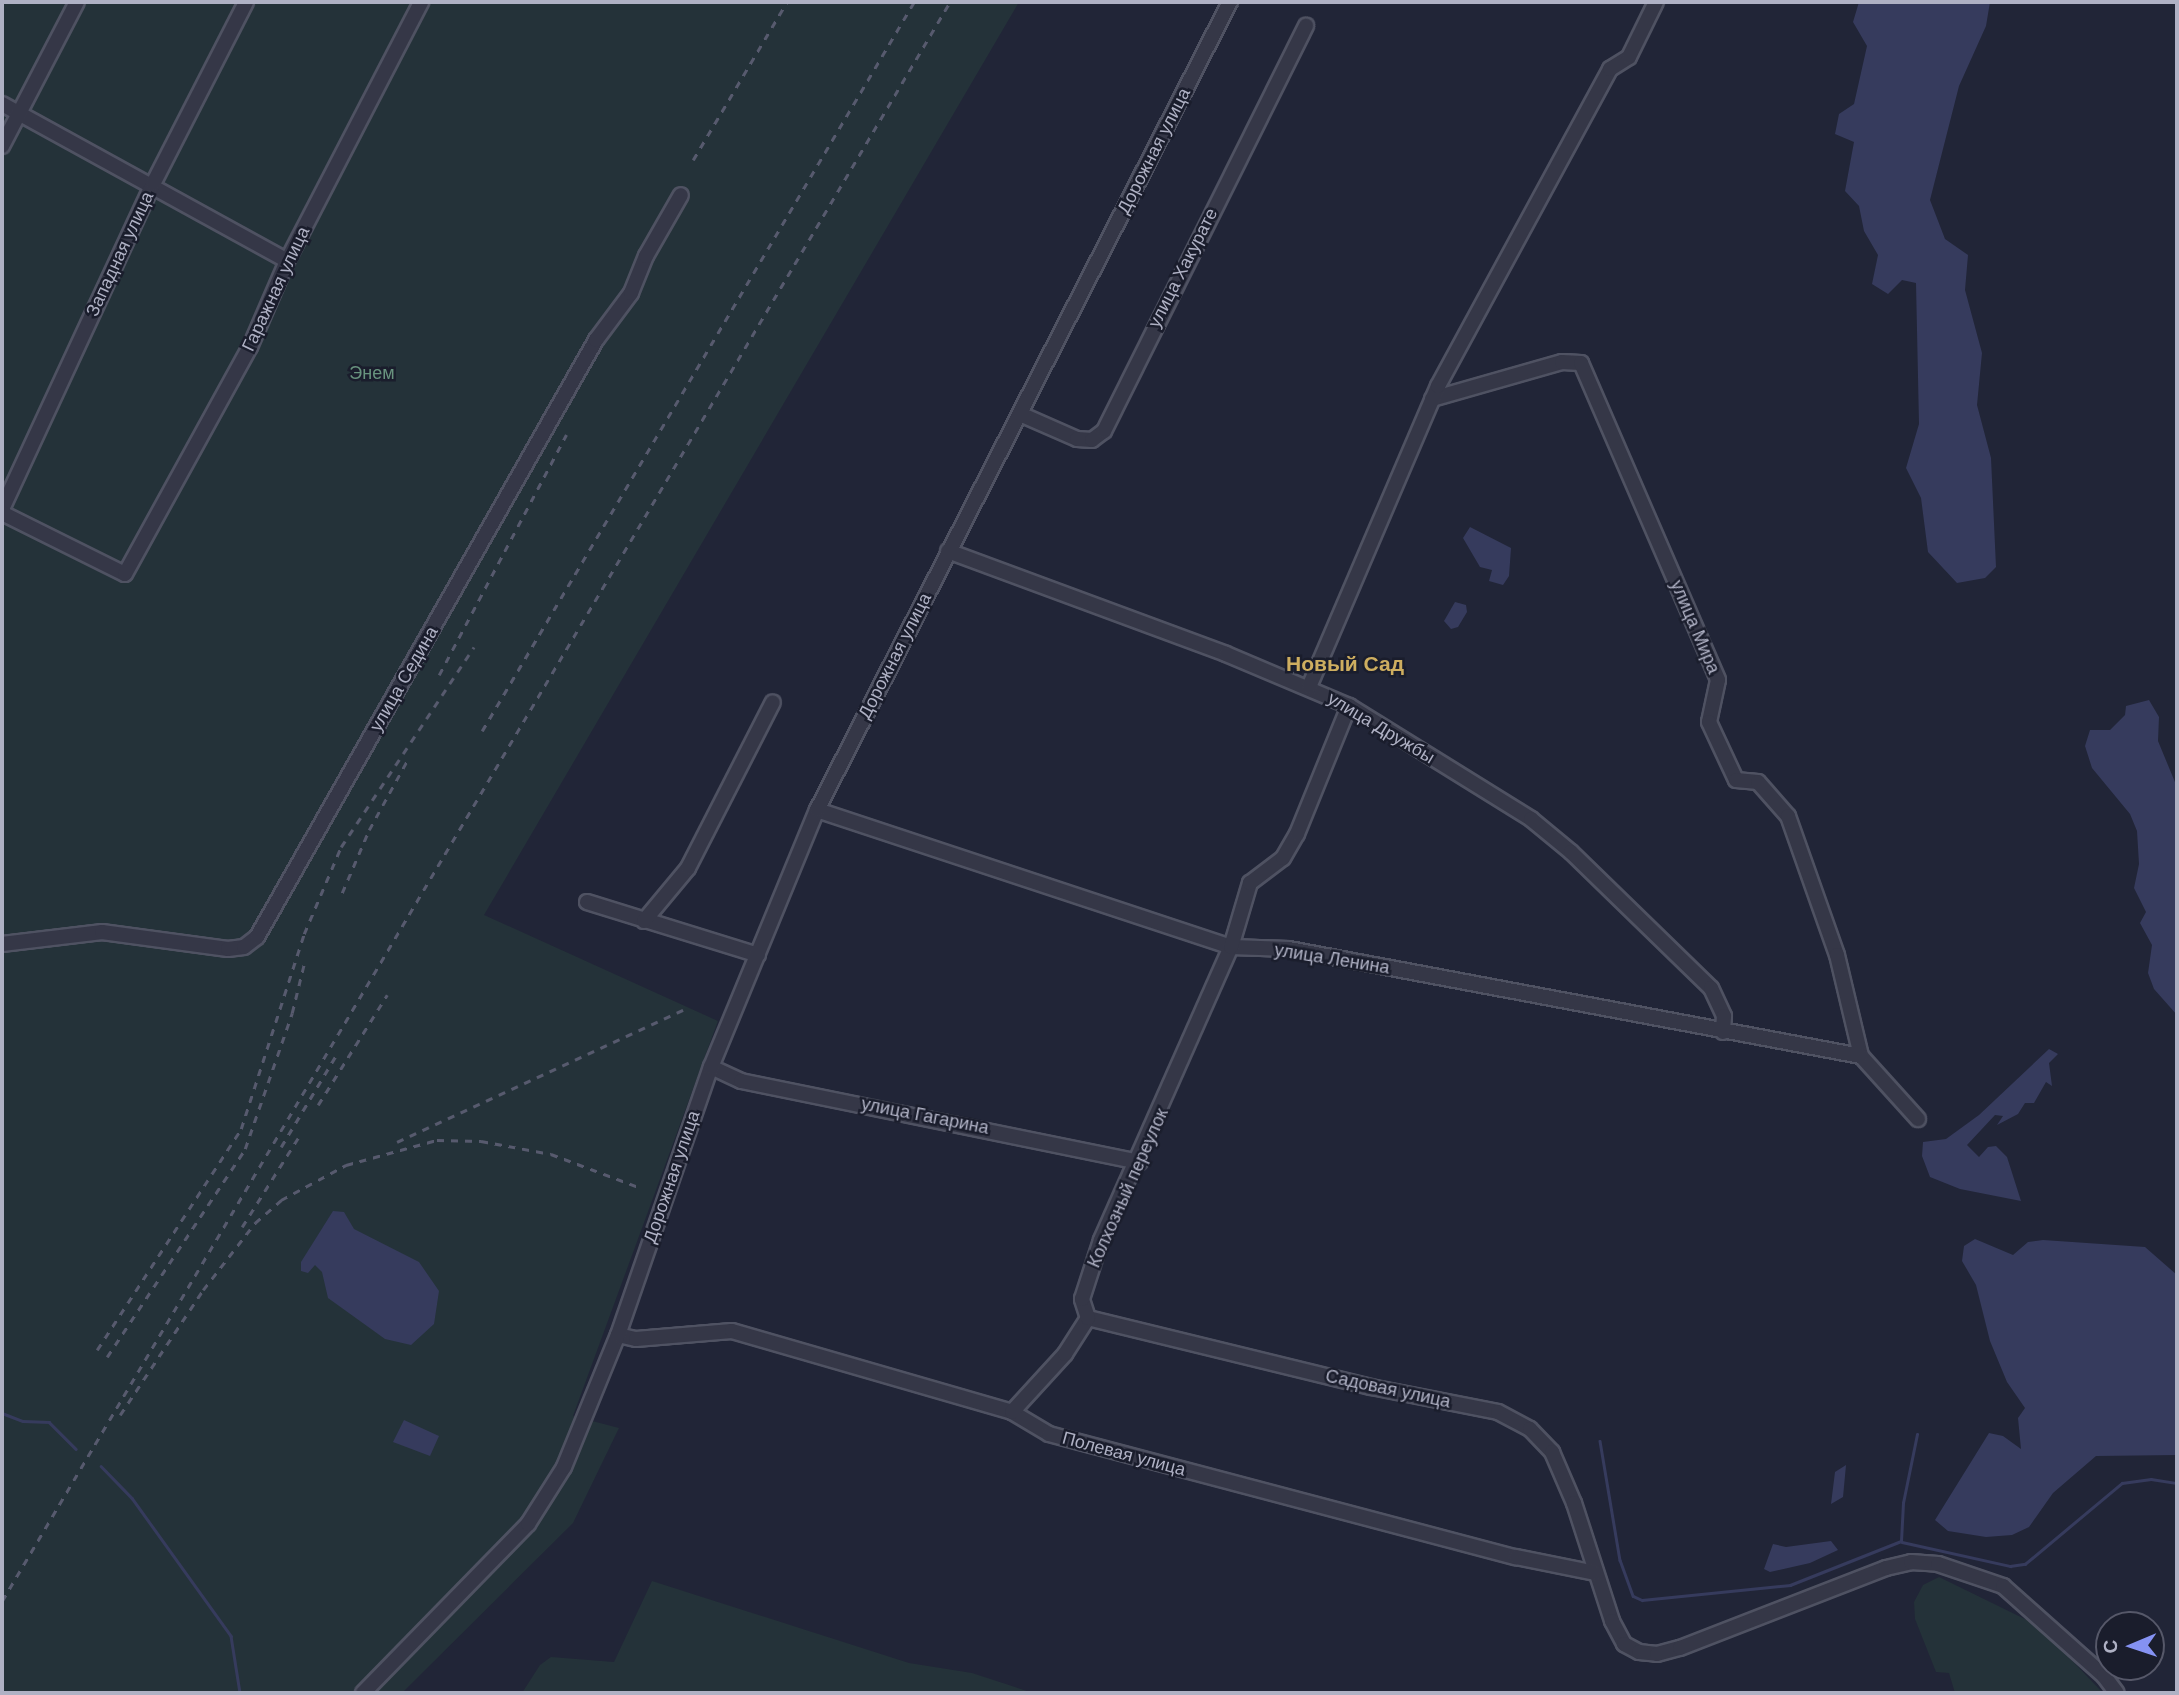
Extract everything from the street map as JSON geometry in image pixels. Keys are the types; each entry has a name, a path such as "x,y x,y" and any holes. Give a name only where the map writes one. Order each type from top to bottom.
{"street":[{"path":"2,146 77,2"},
{"name":"Западная улица","path":"2,511 153,184 246,2"},
{"name":"Гаражная улица","path":"2,511 125,574 250,347 287,261 421,2"},
{"name":"Дорожная улица","path":"363,1693 528,1524 565,1467 618,1335 711,1067 817,810 1230,2"},
{"path":"1309,687 1432,399 1610,69 1629,57 1656,2"},
{"name":"улица Хакурате","path":"1020,414 1077,439 1092,440 1104,431 1306,25"},
{"path":"2,104 153,184 287,261"},
{"name":"улица Седина","path":"2,944 102,932 228,949 244,947 257,937 596,340 631,293 646,256 681,195"},
{"name":"улица Мира","path":"1432,399 1562,362 1581,363 1718,680 1709,722 1736,780 1758,782 1788,816 1836,955 1861,1056 1917,1119"},
{"name":"улица Дружбы","path":"948,551 1309,687 1349,706 1531,819 1571,852 1711,988 1724,1016 1723,1032"},
{"path":"644,921 688,868 774,702"},
{"path":"1231,947 1250,883 1283,858 1297,834 1349,706"},
{"name":"улица Ленина","path":"817,810 1231,947 1289,949 1861,1056"},
{"path":"587,902 758,955"},
{"name":"Колхозный переулок","path":"1088,1318 1082,1299 1097,1252 1140,1162 1231,947"},
{"name":"улица Гагарина","path":"711,1067 741,1081 1140,1162"},
{"path":"1012,1412 1065,1354 1088,1318"},
{"name":"Садовая улица","path":"1088,1318 1371,1387 1498,1412 1530,1429 1552,1452 1574,1503 1595,1573 1624,1644 1657,1654 1886,1568 1911,1562 1938,1564 2003,1586 2096,1668 2117,1693"},
{"name":"Полевая улица","path":"618,1335 636,1339 732,1331 1012,1412 1049,1434 1516,1557 1595,1573"}],"green space":[{"name":"Энем","path":"2,2 1019,2 484,915 718,1021 573,1416 619,1428 573,1523 402,1693 2,1693"},
{"path":"1939,1577 2039,1626 2103,1693 1955,1693 1949,1673 1936,1672 1915,1619 1914,1602 1923,1585"},
{"path":"652,1581 909,1663 972,1673 1033,1693 522,1693 540,1665 551,1657 614,1662"}],"water":[{"path":"1859,2 1990,2 1986,26 1959,86 1930,200 1945,239 1968,255 1965,290 1982,353 1977,405 1991,458 1996,567 1985,578 1957,583 1928,552 1921,498 1906,468 1919,424 1916,283 1902,280 1888,294 1872,284 1878,255 1864,231 1859,206 1845,191 1854,142 1835,134 1839,114 1854,104 1867,46 1853,22"},
{"path":"1470,527 1511,548 1509,576 1503,585 1489,581 1492,570 1480,567 1463,538"},
{"path":"1455,602 1466,605 1467,612 1458,627 1451,629 1444,621"},
{"path":"2149,700 2159,717 2158,741 2177,787 2177,1015 2154,989 2148,973 2152,945 2140,923 2146,912 2134,888 2139,864 2137,831 2130,814 2092,768 2085,746 2090,730 2110,730 2125,715 2126,706"},
{"path":"2049,1049 2058,1054 2049,1063 2052,1086 2046,1082 2034,1103 2025,1103 2018,1114 1997,1125 2003,1116 1995,1115 1967,1145 1979,1157 1988,1147 1996,1146 2007,1157 2021,1201 1960,1189 1930,1177 1922,1156 1923,1142 1946,1139 1979,1115"},
{"path":"333,1211 344,1212 354,1229 419,1262 439,1291 434,1324 411,1345 385,1339 328,1298 322,1272 315,1265 308,1273 301,1271 301,1262"},
{"path":"1975,1239 2013,1255 2028,1242 2043,1240 2145,1247 2177,1275 2177,1455 2096,1456 2053,1493 2029,1527 2012,1535 1986,1537 1948,1531 1935,1520 1989,1433 2003,1436 2021,1449 2018,1418 2025,1408 2007,1382 1990,1341 1976,1285 1962,1261 1964,1246"},
{"path":"404,1420 439,1436 430,1456 393,1442"},
{"path":"1846,1465 1843,1497 1831,1504 1835,1472"},
{"path":"1831,1541 1838,1550 1810,1563 1770,1572 1764,1569 1773,1544 1786,1547"}],"waterway":[{"path":"2,1413 23,1421 49,1422 76,1449"},
{"path":"1600,1441 1620,1560 1633,1596 1642,1600 1790,1585 1901,1541 1903,1503 1917,1434"},
{"path":"101,1466 132,1498 231,1636 240,1693"},
{"path":"1902,1542 2010,1566 2025,1564 2122,1483 2151,1479 2177,1483"}],"railway":[{"path":"693,160 787,2"},
{"path":"482,731 914,2"},
{"path":"2,1601 950,2"},
{"path":"439,675 566,435"},
{"path":"97,1350 241,1129 304,934 341,847 474,647"},
{"path":"342,893 369,830 407,761"},
{"path":"107,1357 245,1149 292,1013 304,964"},
{"path":"318,1105 387,995"},
{"path":"397,1142 683,1010"},
{"path":"281,1147 335,1057"},
{"path":"242,1227 298,1138"},
{"path":"120,1415 203,1290 255,1223 281,1200 346,1165 437,1140 481,1141 551,1154 641,1188"}],"district":[{"name":"Новый Сад","path":"1345,664"}]}
